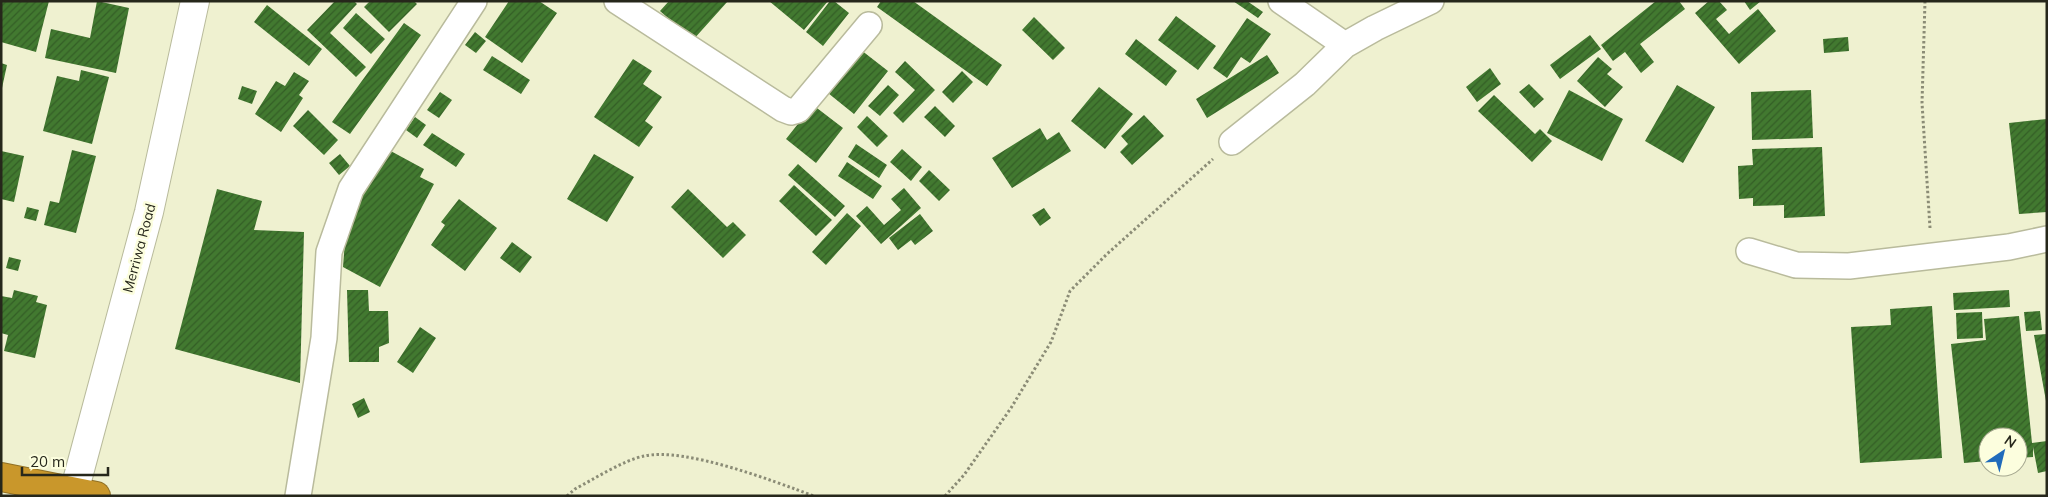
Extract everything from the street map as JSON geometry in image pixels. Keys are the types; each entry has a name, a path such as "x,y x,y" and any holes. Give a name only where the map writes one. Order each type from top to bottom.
{"highway":[{"path":"1,477 85,494"}],"street":[{"name":"Merriwa Road","path":"85,494 195,1"},
{"path":"298,496 324,338 329,252 351,188 474,1"},
{"path":"617,1 791,112 798,110 869,25"},
{"path":"1281,1 1345,45"},
{"path":"1232,142 1305,84 1345,45 1430,1"},
{"path":"1749,251 1796,265 1817,267 1849,266 2009,247 2047,239"}],"path":[{"path":"1925,1 1922,103 1932,256"},
{"path":"945,496 964,475 1011,408 1051,342 1070,290 1107,254 1232,142"},
{"path":"567,496 576,489 633,460 643,456 668,455 693,458 762,477 814,496"}],"building":[{"path":"1,1 49,1 36,52 1,42"},
{"path":"97,1 129,8 116,73 45,58 51,29 90,38"},
{"path":"335,1 354,1 357,4 330,33 366,67 356,77 307,30"},
{"path":"370,1 414,1 417,4 389,32 364,7"},
{"path":"509,1 539,1 557,13 522,63 485,37"},
{"path":"669,1 728,1 693,40 660,11"},
{"path":"769,1 828,1 804,30"},
{"path":"830,1 834,1 849,13 823,46 806,32"},
{"path":"881,1 913,1 1002,65 987,86 877,7"},
{"path":"1233,1 1247,1 1263,12 1258,18"},
{"path":"1656,1 1679,1 1685,9 1640,44 1654,62 1641,73 1625,52 1613,61 1601,45"},
{"path":"1709,1 1719,1 1727,10 1716,19 1729,34 1758,9 1776,31 1739,64 1695,13"},
{"path":"1744,1 1761,1 1750,10"},
{"path":"267,5 322,49 309,66 254,22"},
{"path":"356,13 385,39 371,54 343,28"},
{"path":"1176,16 1216,46 1198,70 1158,40"},
{"path":"1034,17 1065,48 1053,60 1022,30"},
{"path":"1247,18 1271,34 1250,63 1241,57 1227,78 1213,68"},
{"path":"404,23 421,35 350,134 332,122"},
{"path":"475,32 486,41 476,53 465,45"},
{"path":"1590,35 1601,49 1560,79 1550,65"},
{"path":"1848,37 1849,51 1824,53 1823,39"},
{"path":"1136,39 1177,71 1166,86 1125,54"},
{"path":"861,50 888,71 854,114 828,93"},
{"path":"1267,55 1279,73 1207,118 1196,99"},
{"path":"492,56 530,80 521,94 483,70"},
{"path":"1598,57 1612,69 1607,74 1623,87 1605,107 1577,81"},
{"path":"633,59 652,71 643,84 662,97 645,121 653,127 639,147 594,117"},
{"path":"905,61 935,90 903,123 893,113 915,90 895,72"},
{"path":"1,63 7,65 2,88 1,88"},
{"path":"1490,68 1501,84 1477,102 1466,87"},
{"path":"81,70 109,77 92,144 43,131 57,76 79,81"},
{"path":"962,71 973,82 953,103 942,92"},
{"path":"294,72 309,81 299,95 303,98 281,132 255,114 276,81 285,86"},
{"path":"1529,84 1544,99 1534,108 1519,92"},
{"path":"888,85 899,95 880,116 868,106"},
{"path":"1677,85 1715,107 1683,163 1645,141"},
{"path":"242,86 257,91 252,104 238,99"},
{"path":"1099,87 1133,114 1105,149 1071,121"},
{"path":"1569,90 1623,119 1602,161 1547,133"},
{"path":"1811,90 1813,138 1752,140 1751,92"},
{"path":"440,92 452,100 439,118 427,110"},
{"path":"1494,95 1535,134 1540,129 1552,141 1532,162 1478,111"},
{"path":"813,105 843,128 816,163 786,139"},
{"path":"935,106 955,126 945,137 924,117"},
{"path":"308,110 338,140 324,155 293,126"},
{"path":"1144,115 1164,136 1132,165 1120,152 1128,144 1121,136"},
{"path":"867,116 888,136 877,147 857,127"},
{"path":"415,117 426,125 417,138 406,130"},
{"path":"2047,119 2047,212 2019,214 2009,123"},
{"path":"1040,128 1047,140 1059,132 1071,151 1012,188 992,158"},
{"path":"432,133 465,154 456,167 423,145"},
{"path":"856,144 887,165 879,178 848,157"},
{"path":"1822,147 1825,216 1784,218 1784,205 1753,206 1753,198 1739,199 1738,166 1753,165 1752,149"},
{"path":"387,149 424,169 420,177 434,184 380,287 343,267 346,227"},
{"path":"902,149 922,167 911,181 890,162"},
{"path":"72,150 96,156 76,233 44,225 50,201 59,203"},
{"path":"1,151 24,156 14,202 1,199"},
{"path":"340,154 350,166 339,175 329,163"},
{"path":"594,154 634,177 607,222 567,199"},
{"path":"847,162 882,186 873,199 838,176"},
{"path":"798,164 845,206 835,217 788,175"},
{"path":"929,170 950,190 939,201 919,181"},
{"path":"794,185 832,220 816,236 779,201"},
{"path":"904,188 921,208 881,244 856,216 867,206 884,225 901,210 891,199"},
{"path":"217,189 262,201 254,230 304,232 300,383 175,349"},
{"path":"688,189 727,227 733,222 746,235 723,258 671,207"},
{"path":"459,199 497,228 465,271 431,245 445,225 441,222"},
{"path":"27,207 39,210 36,221 24,218"},
{"path":"1044,208 1051,218 1040,226 1032,215"},
{"path":"847,213 861,226 826,265 812,252"},
{"path":"920,214 933,231 915,245 911,240 898,250 889,238"},
{"path":"512,242 532,257 520,273 500,258"},
{"path":"9,257 21,260 18,271 6,268"},
{"path":"14,290 38,296 36,302 47,305 35,358 4,351 8,335 1,333 1,296 12,298"},
{"path":"347,290 368,290 369,311 388,311 389,343 379,347 379,362 349,362"},
{"path":"2009,290 2010,307 1954,310 1953,293"},
{"path":"1932,306 1942,458 1860,463 1851,327 1891,325 1890,309"},
{"path":"2040,311 2042,330 2026,331 2024,312"},
{"path":"1982,312 1983,338 1957,339 1956,313"},
{"path":"2019,316 2032,443 2047,441 2047,471 2038,473 2033,447 2033,457 2028,457 2028,427 1978,427 1978,462 1964,463 1951,344 1986,340 1984,319"},
{"path":"420,327 436,338 413,373 397,362"},
{"path":"2047,334 2047,401 2046,401 2034,335"},
{"path":"364,398 370,412 358,418 352,404"}]}
